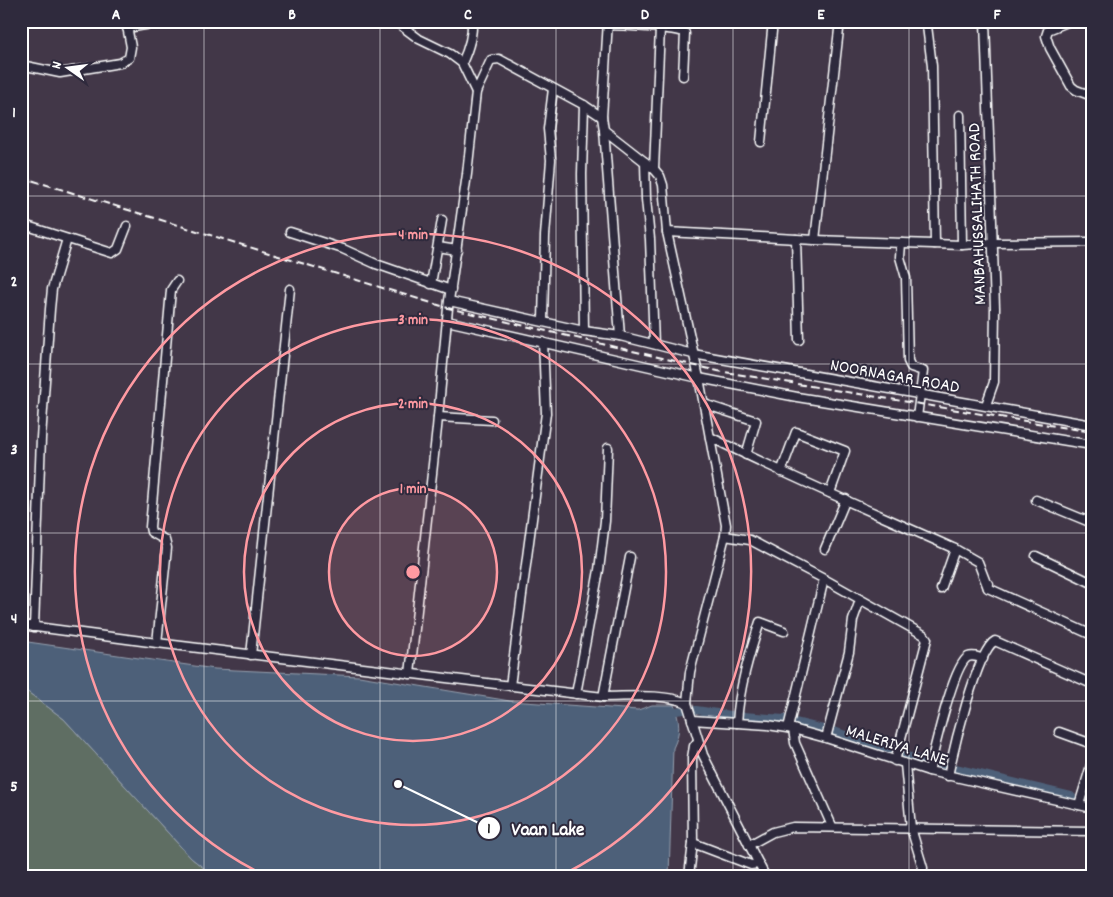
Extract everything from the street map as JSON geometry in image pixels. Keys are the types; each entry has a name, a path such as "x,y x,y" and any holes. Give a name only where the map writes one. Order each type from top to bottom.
{"street":[{"path":"21,65 60,73 120,63 129,58 131,47 127,25 151,24 154,21"},
{"path":"394,21 419,39 450,54 462,63 476,92"},
{"path":"462,63 469,48 473,28 472,21"},
{"path":"761,142 773,21"},
{"path":"815,240 840,21"},
{"path":"924,21 927,26 932,66 935,244"},
{"name":"MANBAHUSSALIHATH ROAD","path":"985,21 995,308 994,382 986,405"},
{"path":"1070,21 1048,30 1046,36 1050,48 1071,86 1092,96"},
{"path":"620,336 602,117 607,23 681,30 685,33 683,76"},
{"path":"654,169 660,28"},
{"path":"410,674 447,321 476,92 490,60 499,59 584,105 602,117"},
{"path":"543,321 545,236 551,160 548,129 554,89"},
{"path":"584,105 582,174 584,331"},
{"path":"960,115 962,245"},
{"path":"604,130 654,169 660,176 663,184 667,232 699,378 726,525 725,536 690,672 687,703 703,755 765,876"},
{"path":"645,162 654,344"},
{"path":"431,284 442,220"},
{"path":"21,224 112,253 118,249 127,226"},
{"path":"290,232 343,249 376,264 451,290"},
{"path":"667,232 962,245 1092,242"},
{"path":"34,626 41,438 50,309 52,288 67,239"},
{"path":"796,239 799,340"},
{"path":"901,243 900,257 906,278 908,361 911,367 923,371 917,417"},
{"path":"438,247 457,250"},
{"path":"157,644 167,548 165,540 151,532 150,527 171,290 177,280"},
{"path":"251,655 290,289"},
{"name":"NOORNAGAR_ROAD","path":"450,301 584,331 620,336 693,354 1092,425"},
{"path":"447,321 699,378 917,417 1092,444"},
{"path":"510,686 546,413 543,342"},
{"path":"704,404 756,421 746,455"},
{"path":"438,417 492,420"},
{"path":"781,472 796,432 845,451 830,493"},
{"path":"710,437 781,472 955,549 978,562 988,586 1092,635"},
{"path":"576,694 599,570 605,521 608,448"},
{"path":"825,549 846,500"},
{"path":"1036,500 1092,523"},
{"path":"725,536 750,540 924,635 927,639 895,761"},
{"path":"941,589 955,549"},
{"path":"1036,556 1092,583"},
{"path":"602,697 630,557"},
{"path":"824,579 790,729 832,826"},
{"path":"826,738 849,652 852,620 860,600"},
{"path":"737,723 738,705 746,665 760,622 784,630"},
{"path":"21,625 157,644 576,694 602,697 658,698 679,700 687,703"},
{"path":"948,776 961,719 983,659 991,643 995,641 1092,684"},
{"path":"929,771 941,723 962,664 966,658 973,656 983,659"},
{"name":"MALERIYA LANE","path":"692,720 790,729 826,738 948,776 1092,808"},
{"path":"1059,732 1092,744"},
{"path":"689,876 693,843 692,758 694,746 698,741"},
{"path":"1079,805 1092,762"},
{"path":"905,764 911,828 923,868 922,876"},
{"path":"749,844 773,832 793,827 832,826 1092,831"},
{"path":"693,843 751,864 759,864"}],"green space":[{"path":"21,687 64,719 191,858 214,876 21,876"}],"water":[{"path":"21,641 215,669 359,676 510,701 638,710 652,705 674,705 679,727 673,748 669,876 214,876 191,858 64,719 21,687"}],"waterway":[{"path":"676,711 683,710"},
{"path":"696,710 731,715"},
{"path":"743,716 784,719"},
{"path":"795,722 823,729"},
{"path":"834,731 891,751"},
{"path":"902,755 926,761"},
{"path":"938,764 945,766"},
{"path":"955,768 1071,796 1074,800"}],"railway":[{"path":"21,177 448,308 718,371 1092,432"}],"place":[{"name":"Vaan Lake","path":"398,784"}]}
